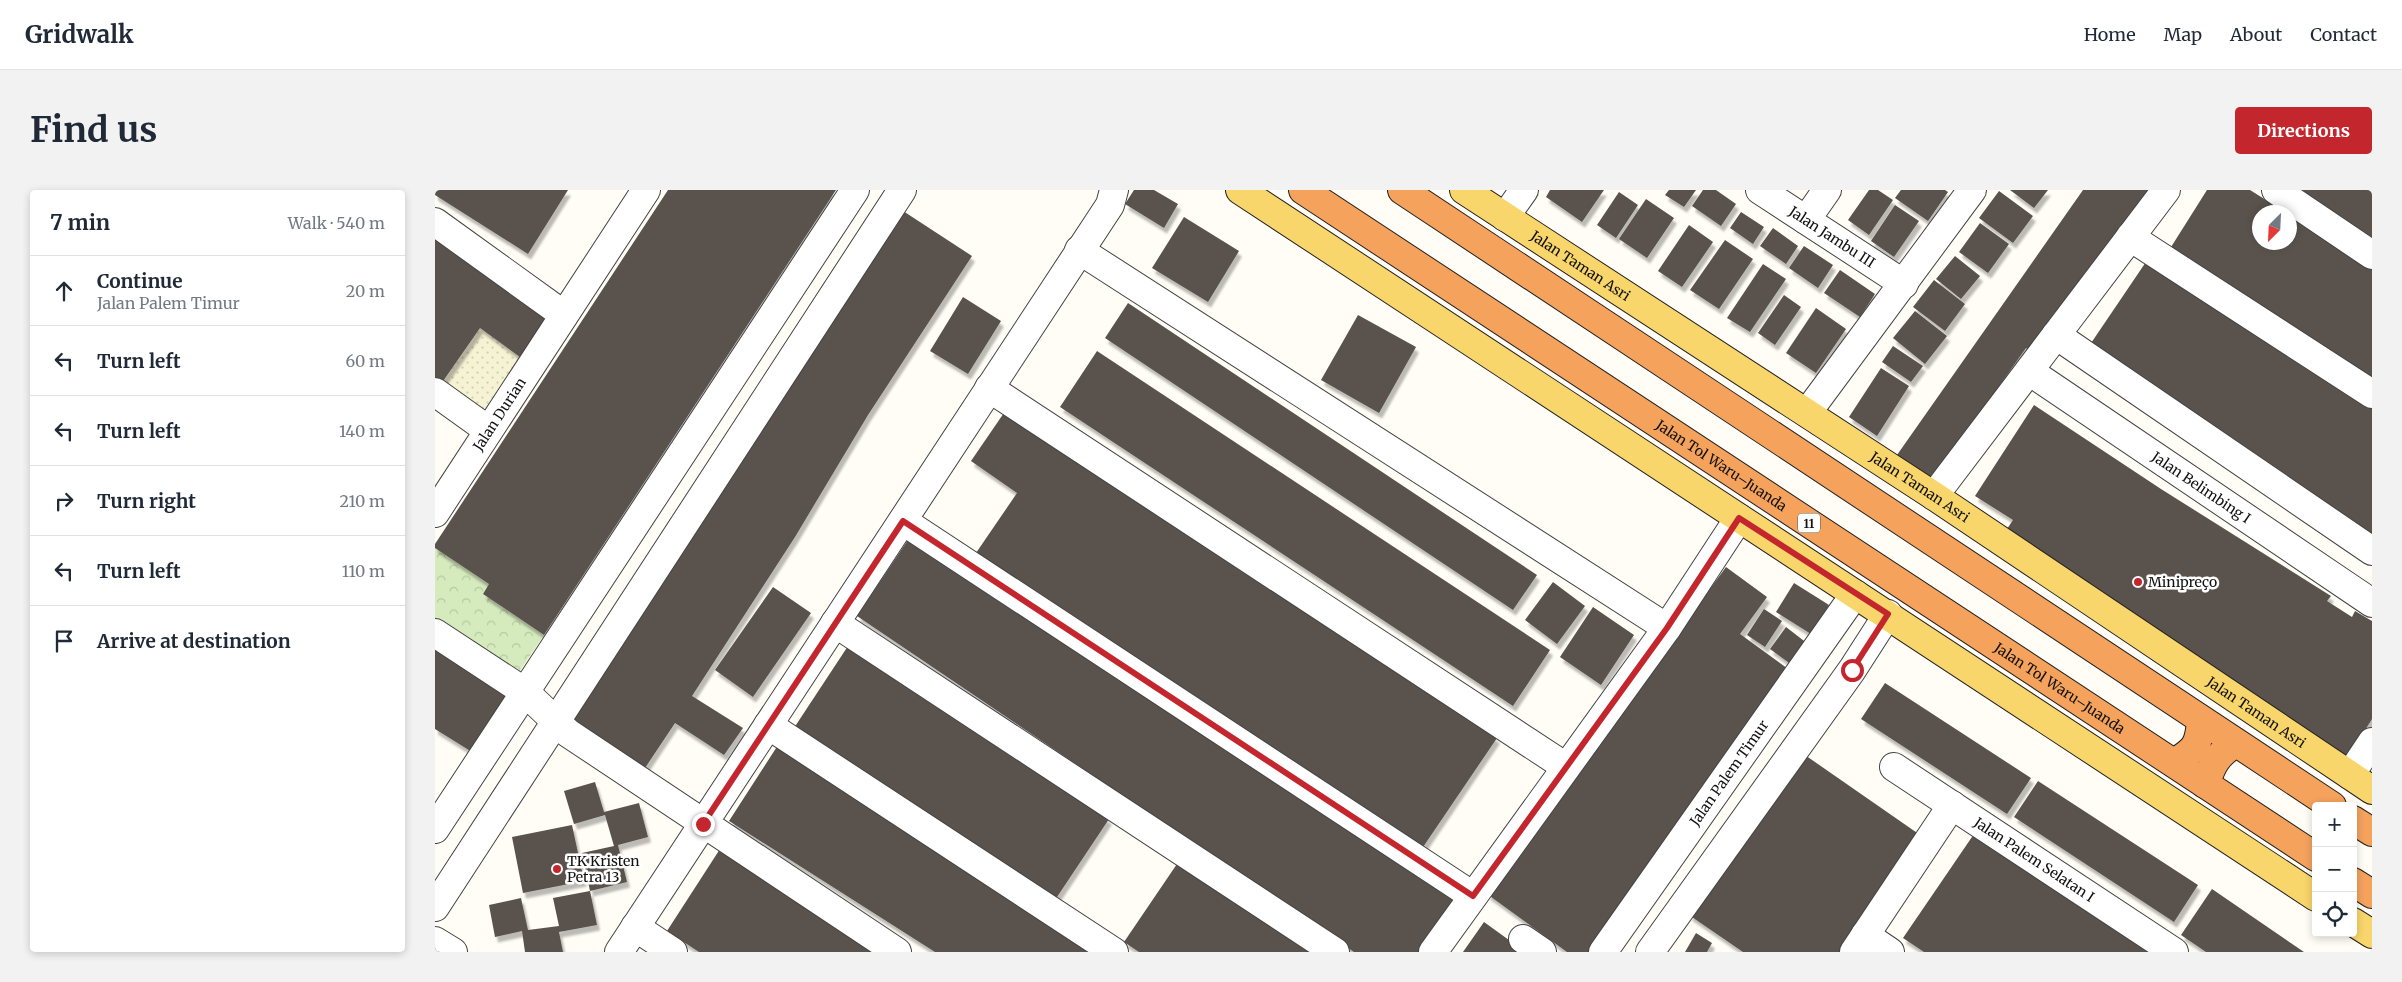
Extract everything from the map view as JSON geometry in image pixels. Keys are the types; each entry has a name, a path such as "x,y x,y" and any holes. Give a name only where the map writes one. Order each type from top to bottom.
{"highway":[{"name":"Jalan Tol Waru–Juanda","path":"1303,190 2312,854"},
{"path":"1402,190 2326,802"},
{"path":"2174,764 2193,751 2200,739 2201,721"},
{"path":"2205,784 2215,759 2221,752 2235,743"},
{"path":"2357,823 2372,832"},
{"path":"2357,885 2372,894"}],"main road":[{"path":"1240,190 2312,894"},
{"name":"Jalan Taman Asri","path":"1464,190 1934,496 2372,790"},
{"path":"2357,925 2372,934"}],"street":[{"name":"Jalan Durian","path":"435,513 646,190"},
{"path":"435,829 855,190"},
{"path":"435,907 902,190"},
{"path":"1505,217 1524,190"},
{"name":"Jalan Jambu III","path":"1760,190 1904,284"},
{"path":"1807,220 1827,190"},
{"path":"1807,413 1972,190"},
{"path":"1934,496 2165,190"},
{"path":"2276,190 2372,255"},
{"path":"619,952 1079,250 1118,195"},
{"path":"435,222 564,315"},
{"path":"2130,237 2372,394"},
{"path":"1079,250 1667,628"},
{"path":"2056,335 2372,551"},
{"name":"Jalan Belimbing I","path":"2029,370 2372,603"},
{"path":"989,388 1566,767"},
{"path":"435,392 489,430"},
{"path":"1433,952 1667,628 1739,518"},
{"path":"903,521 1473,896"},
{"name":"Jalan Palem Timur","path":"1603,952 1855,594"},
{"path":"1650,952 1852,670 1888,614"},
{"path":"835,623 1335,952"},
{"path":"435,633 525,692 568,733 897,952"},
{"path":"768,725 1115,952"},
{"path":"2350,775 2372,742"},
{"name":"Jalan Palem Selatan I","path":"1894,767 2174,952"},
{"path":"1890,952 1860,944 1952,805"},
{"path":"635,927 673,952"},
{"path":"435,941 453,952"}],"shaded area":[{"path":"480,328 524,360 484,415 441,384"}],"green space":[{"path":"435,548 489,584 483,594 544,635 517,675 435,621"}],"building":[{"path":"435,190 568,190 528,254 435,195"},
{"path":"668,190 836,190 544,635 483,594 489,584 435,548 435,544"},
{"path":"1134,190 1154,190 1178,204 1164,228 1125,204"},
{"path":"1550,190 1604,190 1582,222 1546,197"},
{"path":"1669,190 1696,190 1684,207 1665,195"},
{"path":"1703,190 1716,190 1736,204 1721,226 1692,206"},
{"path":"1869,190 1878,190 1893,200 1869,235 1848,220"},
{"path":"1901,190 1945,190 1948,192 1928,221 1895,198"},
{"path":"2010,190 2048,190 2034,208"},
{"path":"2083,190 2148,190 2033,353 2026,348 1973,423 1937,481 1897,455"},
{"path":"2207,190 2250,190 2274,205 2252,205 2252,250 2297,250 2297,220 2371,270 2372,268 2372,389 2166,255"},
{"path":"2283,190 2372,190 2372,250"},
{"path":"1999,191 2033,216 2013,243 1979,218"},
{"path":"1619,192 1638,205 1616,238 1597,225"},
{"path":"1646,199 1674,218 1647,258 1619,239"},
{"path":"1895,205 1919,221 1894,257 1871,241"},
{"path":"900,209 972,256 868,415 795,537 692,696 743,728 724,755 675,723 645,768 572,721 744,458"},
{"path":"1741,212 1764,227 1753,244 1730,228"},
{"path":"1184,217 1239,251 1208,302 1152,268"},
{"path":"1980,223 2009,244 1988,273 1959,252"},
{"path":"1689,225 1713,242 1682,287 1658,271"},
{"path":"1773,228 1798,246 1786,264 1760,246"},
{"path":"435,236 552,319 524,360 480,328 441,384 435,379"},
{"path":"1725,240 1753,259 1719,309 1690,290"},
{"path":"1804,246 1833,265 1818,288 1789,268"},
{"path":"1955,256 1980,276 1961,299 1936,279"},
{"path":"2150,256 2209,300 2372,408 2372,540 2085,352"},
{"path":"1763,264 1786,279 1750,332 1727,318"},
{"path":"1840,270 1875,294 1860,317 1824,293"},
{"path":"1934,280 1965,304 1945,331 1913,307"},
{"path":"1784,295 1801,307 1775,345 1758,333"},
{"path":"963,297 1001,321 968,374 930,351"},
{"path":"1128,303 1537,575 1513,610 1105,338"},
{"path":"1816,308 1846,329 1816,373 1786,353"},
{"path":"1915,311 1947,336 1925,364 1893,338"},
{"path":"1358,315 1416,347 1379,413 1321,380"},
{"path":"1893,346 1923,366 1911,382 1882,362"},
{"path":"1097,351 1550,650 1513,706 1060,407"},
{"path":"1881,368 1909,386 1877,436 1849,417"},
{"path":"2034,405 2161,489 2331,596 2327,601 2352,617 2355,611 2372,621 2372,719 2348,757 2003,535 2013,520 1975,496"},
{"path":"1008,407 1497,738 1419,853 976,553 1017,493 971,461"},
{"path":"912,534 1454,899 1418,952 1354,952 857,616"},
{"path":"1726,567 1767,597 1740,634 1795,674 1590,952 1567,952 1487,894"},
{"path":"1553,582 1585,606 1557,644 1525,620"},
{"path":"1794,583 1829,605 1811,634 1776,612"},
{"path":"773,587 811,613 753,697 715,670"},
{"path":"1593,607 1634,635 1601,685 1560,657"},
{"path":"1764,609 1782,621 1765,647 1747,635"},
{"path":"1786,627 1808,644 1792,665 1770,649"},
{"path":"848,646 1109,819 1055,900 794,728"},
{"path":"435,647 509,694 472,752 435,729"},
{"path":"1885,683 2031,778 2007,814 1861,719"},
{"path":"780,742 1092,952 935,952 729,821"},
{"path":"1802,753 1923,837 1843,952 1743,952 1689,915"},
{"path":"2038,781 2198,885 2174,922 2014,817"},
{"path":"595,782 604,812 639,803 648,837 618,845 627,882 590,891 582,853 614,846 605,815 574,824 564,791"},
{"name":"TK Kristen Petra 13","path":"572,825 584,881 523,893 512,837"},
{"path":"1974,834 2149,952 1924,952 1903,938"},
{"path":"720,849 878,952 699,952 667,931"},
{"path":"1179,861 1315,952 1139,952 1124,942"},
{"path":"2212,889 2304,952 2206,952 2181,935"},
{"path":"590,891 597,925 559,932 563,952 525,952 522,931 495,937 489,905 521,898 528,930 559,926 553,898"},
{"path":"1484,922 1520,948 1517,952 1463,952"},
{"path":"1696,933 1712,943 1707,952 1685,952"}],"place":[{"name":"Minipreço","path":"2138,582"},
{"name":"TK Kristen Petra 13","path":"557,869"}],"route":[{"path":"703,824 903,521 1473,896 1667,628 1739,518 1888,614 1852,670"}]}
